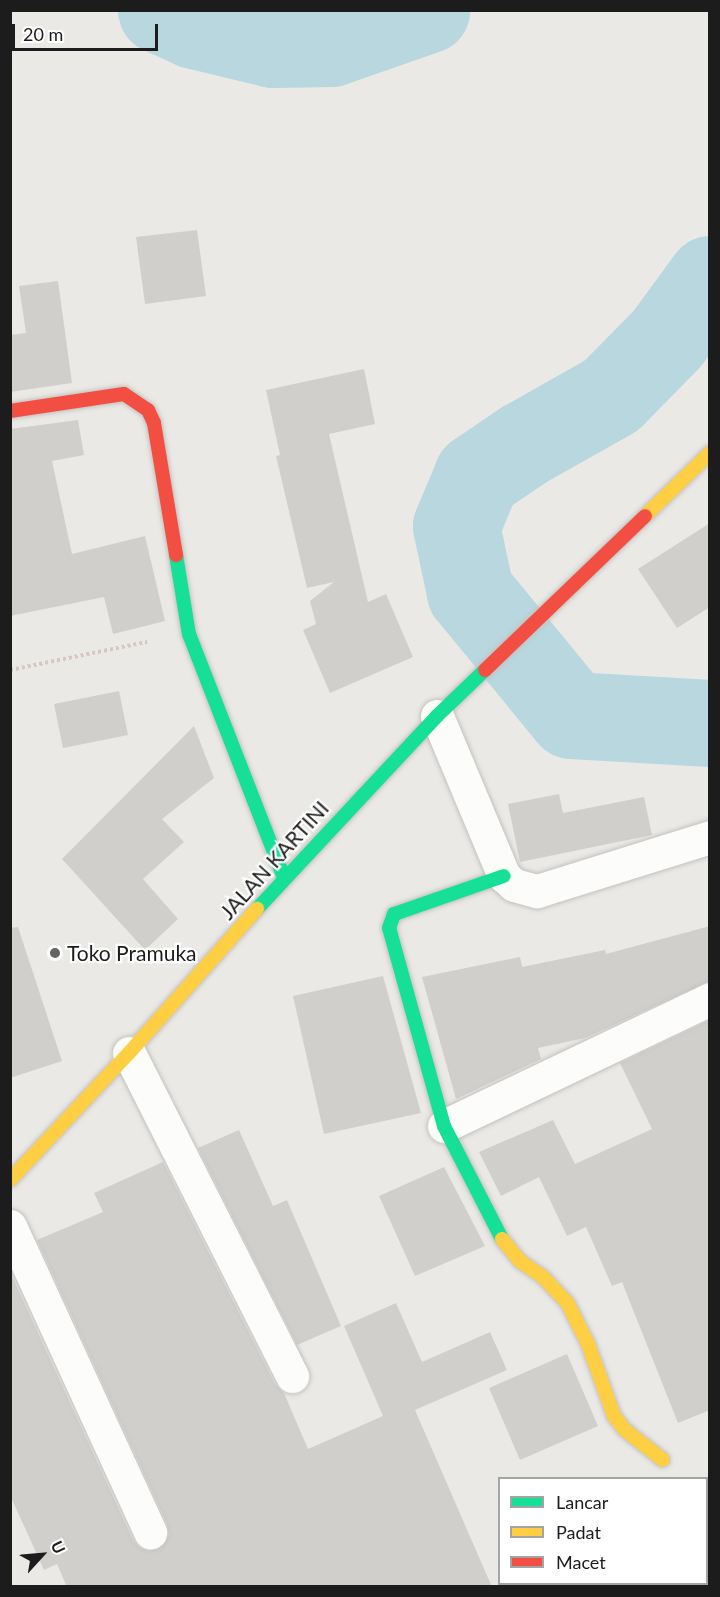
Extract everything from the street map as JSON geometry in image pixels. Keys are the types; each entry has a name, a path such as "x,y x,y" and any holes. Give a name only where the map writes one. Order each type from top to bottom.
{"street":[{"path":"10,411 124,394 148,410 154,423 189,634 284,878"},
{"name":"JALAN KARTINI","path":"10,1180 129,1053 284,878 448,706 710,453"},
{"path":"448,706 504,876 514,885 537,891 710,837"},
{"path":"504,876 394,914 389,928 444,1126 505,1245 520,1261 544,1278 568,1304 588,1344 614,1416 625,1430 663,1460"},
{"path":"444,1126 710,999"},
{"path":"129,1053 292,1376"},
{"path":"10,1226 150,1532"}],"path":[{"path":"10,670 189,634"}],"building":[{"path":"197,230 206,296 145,304 136,237"},
{"path":"58,281 72,383 10,392 10,335 26,333 19,286"},
{"path":"364,369 375,424 329,434 368,602 386,594 413,657 330,693 303,630 316,624 310,601 334,582 307,588 276,456 280,455 266,390"},
{"path":"78,420 84,455 52,461 72,554 145,536 165,621 113,634 104,597 10,616 10,429"},
{"path":"710,523 710,607 677,628 638,569"},
{"path":"119,691 128,735 63,748 54,704"},
{"path":"194,726 214,778 162,819 184,842 143,879 178,919 145,950 62,859"},
{"path":"559,794 563,813 644,797 652,835 520,862 508,804"},
{"path":"710,926 710,981 585,1038 538,1048 541,1059 456,1099 422,977 520,957 522,967 605,950 606,954"},
{"path":"18,927 62,1061 10,1078 10,928"},
{"path":"383,976 421,1113 324,1134 293,996"},
{"path":"710,1020 710,1410 678,1423 622,1282 612,1286 586,1227 567,1236 539,1177 501,1196 479,1152 553,1120 575,1164 652,1129 620,1063"},
{"path":"239,1130 273,1206 287,1200 341,1326 297,1345 198,1148"},
{"path":"163,1162 275,1384 284,1393 308,1449 383,1416 344,1326 396,1303 422,1362 490,1332 507,1370 415,1410 492,1587 67,1587 57,1564 44,1570 10,1495 10,1272 133,1540 139,1547 148,1551 158,1549 166,1542 169,1534 167,1524 37,1240 103,1212 94,1193"},
{"path":"444,1167 485,1246 415,1276 379,1196"},
{"path":"567,1354 598,1426 520,1460 489,1388"}],"waterway":[{"path":"161,10 194,25 273,44 331,43 426,10"},
{"path":"710,279 667,338 611,395 524,444 477,476 456,526 470,592 571,715 710,723"}],"traffic: fast":[{"path":"176,555 189,634 284,878"},
{"path":"257,909 437,716 485,670"},
{"path":"502,1239 444,1126 389,928 394,914 504,876"}],"traffic: slow":[{"path":"645,516 710,453"},
{"path":"10,1180 129,1053 257,909"},
{"path":"502,1239 520,1261 544,1278 568,1304 588,1344 614,1416 625,1430 663,1460"}],"traffic: jam":[{"path":"10,411 124,394 148,410 154,423 176,555"},
{"path":"485,670 645,516"}],"place":[{"name":"Toko Pramuka","path":"55,953"}]}
